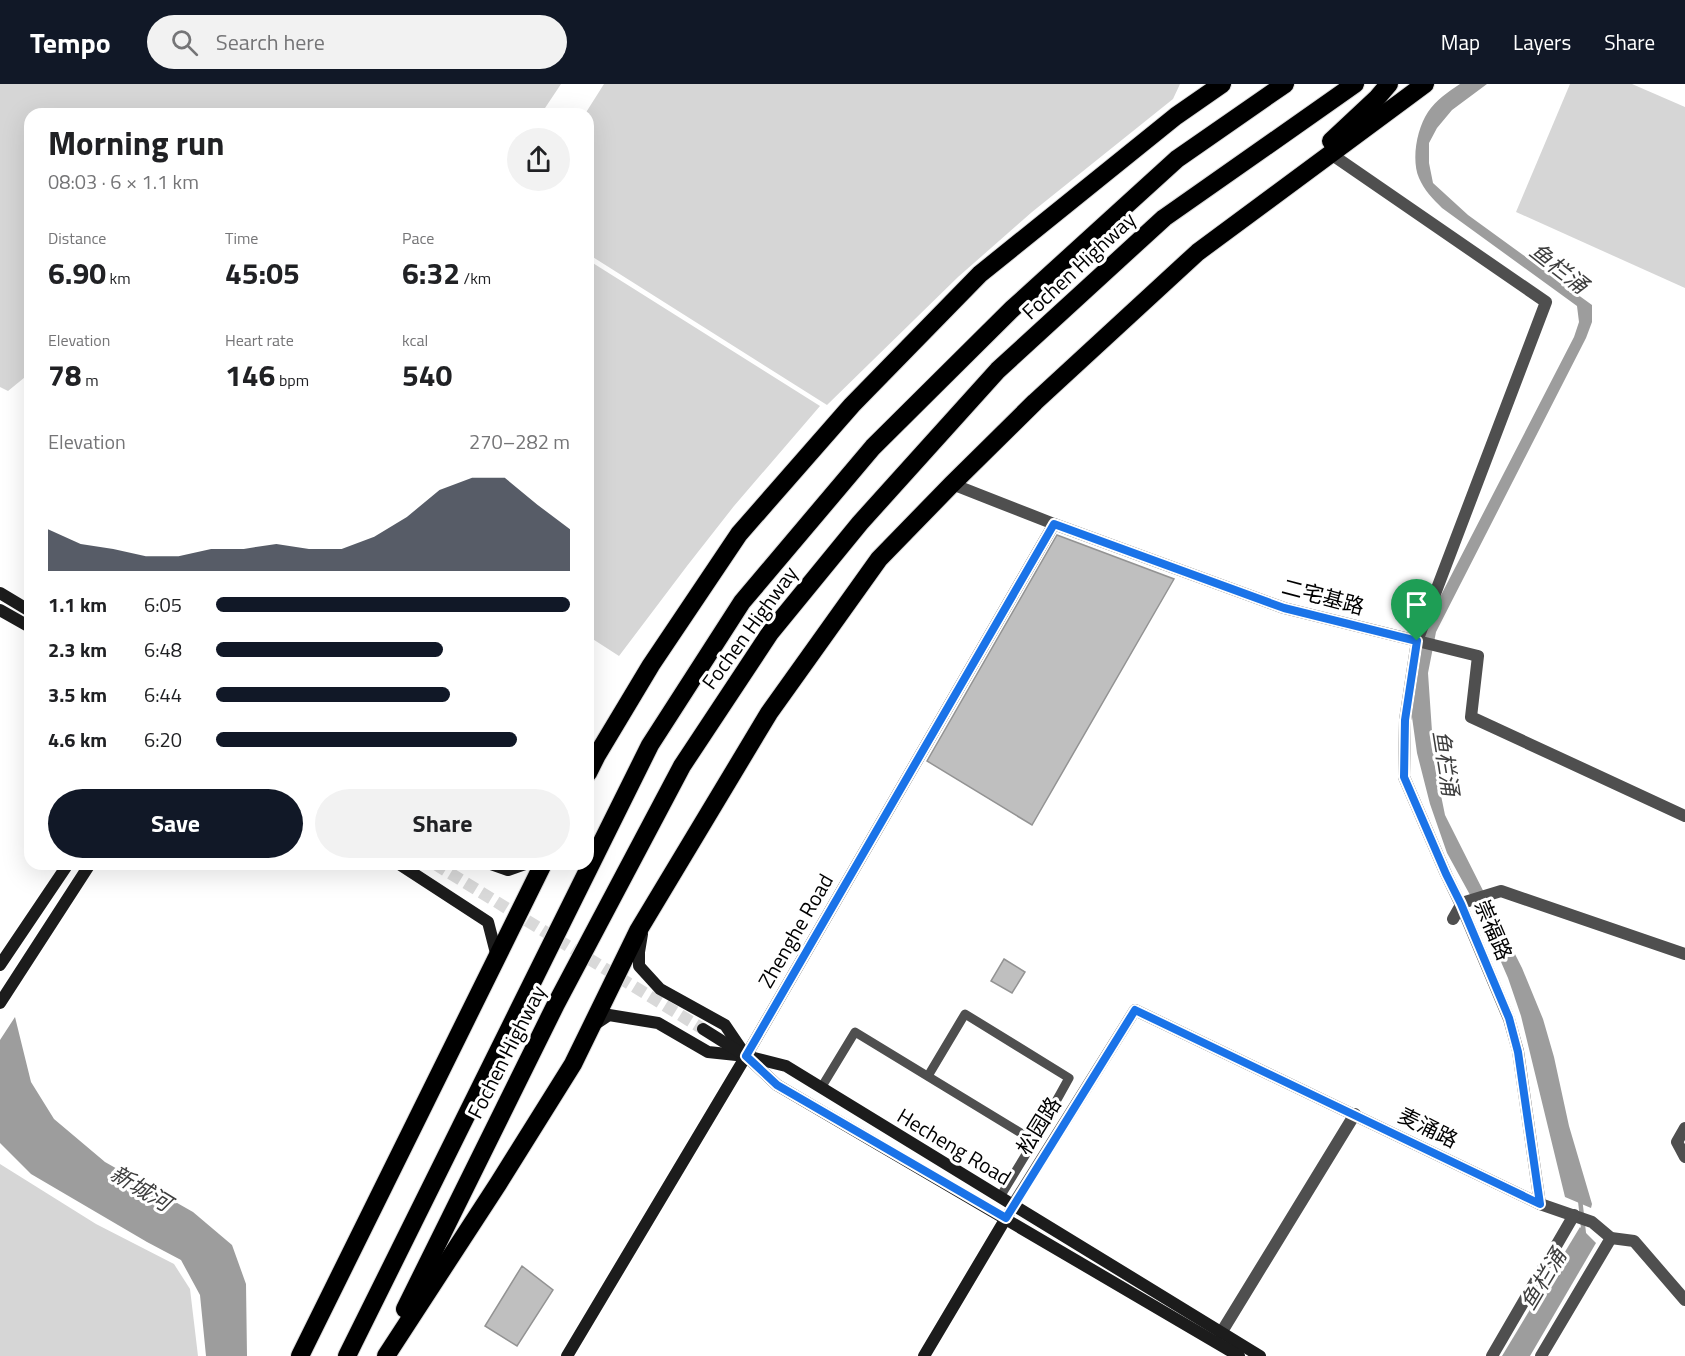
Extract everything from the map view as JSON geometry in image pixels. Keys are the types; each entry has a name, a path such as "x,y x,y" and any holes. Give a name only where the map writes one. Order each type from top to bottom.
{"highway":[{"path":"594,761 651,665 739,534 844,414 980,274 1176,116 1222,84"},
{"path":"1176,116 1233,84"},
{"name":"Fochen Highway","path":"594,859 650,746 742,602 873,447 1012,309 1177,159 1284,84"},
{"name":"Fochen Highway","path":"383,1356 556,1005 682,766 770,633 860,523 998,370 1164,218 1355,84"},
{"path":"1269,200 1389,84"},
{"path":"383,1356 504,1174 573,1064 638,932 776,703 879,560 1035,402 1198,252 1425,84"},
{"path":"300,1356 540,870"},
{"name":"Fochen Highway","path":"347,1356 588,870"}],"main road":[{"name":"Zhenghe Road","path":"567,1356 746,1056 1054,524"},
{"path":"0,593 24,607"},
{"path":"0,610 24,624"},
{"path":"0,965 64,870"},
{"path":"0,1003 86,870"},
{"path":"408,870 488,922 497,957"},
{"path":"647,916 639,952 639,966 660,989 725,1025 746,1056"},
{"path":"590,1028 609,1015 658,1023 708,1052 746,1056"},
{"name":"Hecheng Road","path":"703,1029 746,1056 777,1085 1239,1356"},
{"name":"Hecheng Road","path":"746,1056 786,1066 1260,1356"},
{"name":"松园路","path":"924,1356 1013,1205"}],"street":[{"name":"崇福路","path":"1331,154 1546,302 1417,641 1405,720 1404,777 1446,874 1463,903 1509,1018 1518,1052 1540,1204"},
{"name":"二宅基路","path":"952,484 1284,608 1478,656 1471,717 1685,816"},
{"path":"1453,919 1463,903 1501,891 1685,954"},
{"name":"麦涌路","path":"1135,1010 1540,1204 1592,1222 1611,1238 1634,1241 1685,1300"},
{"name":"松园路","path":"1013,1205 1135,1010"},
{"path":"1221,1333 1355,1114"},
{"path":"1685,1128 1677,1142 1685,1157"},
{"path":"1492,1356 1574,1215"},
{"path":"1541,1356 1611,1238"}],"lane":[{"path":"928,1076 966,1014 1069,1078 1000,1197"},
{"path":"821,1088 855,1032 1034,1140"}],"shaded area":[{"path":"0,84 561,84 545,108 24,108 24,378 8,391 0,387"},
{"path":"604,84 1180,84 1173,99 1032,212 958,277 827,405 594,258 594,108 589,108"},
{"path":"1570,84 1632,84 1685,107 1685,288 1516,212"},
{"path":"594,264 820,406 734,506 619,656 594,640"},
{"path":"0,1164 96,1224 174,1264 190,1289 198,1356 0,1356"}],"water":[{"path":"1460,84 1487,84 1452,110 1437,128 1429,143 1429,163 1433,183 1468,215 1592,305 1592,322 1586,338 1436,632 1428,673 1434,761 1445,815 1522,968 1543,1019 1569,1126 1592,1204 1591,1208 1565,1197 1521,1016 1495,948 1475,904 1447,853 1430,804 1417,753 1412,717 1412,692 1423,634 1574,337 1579,322 1577,306 1442,208 1421,182 1415,162 1415,153 1424,119 1435,104"},
{"name":"新城河","path":"15,1017 31,1082 54,1119 105,1162 193,1212 232,1245 246,1284 247,1356 206,1356 200,1295 181,1260 31,1174 0,1143 0,1040"},
{"path":"1580,1227 1596,1243 1530,1356 1502,1356"}],"building":[{"path":"1057,535 1174,579 1032,825 927,761"},
{"path":"1004,959 1025,972 1012,993 991,981"},
{"path":"522,1266 553,1290 517,1346 485,1326"}],"waterway":[{"name":"鱼栏涌","path":"1580,1199 1584,1235"}],"tunnel":[{"path":"445,870 703,1029"}],"route":[{"path":"1054,524 1284,608 1417,641 1405,720 1404,777 1509,1018 1518,1052 1540,1204 1135,1010 1006,1218 777,1085 746,1056 1054,524"}]}
